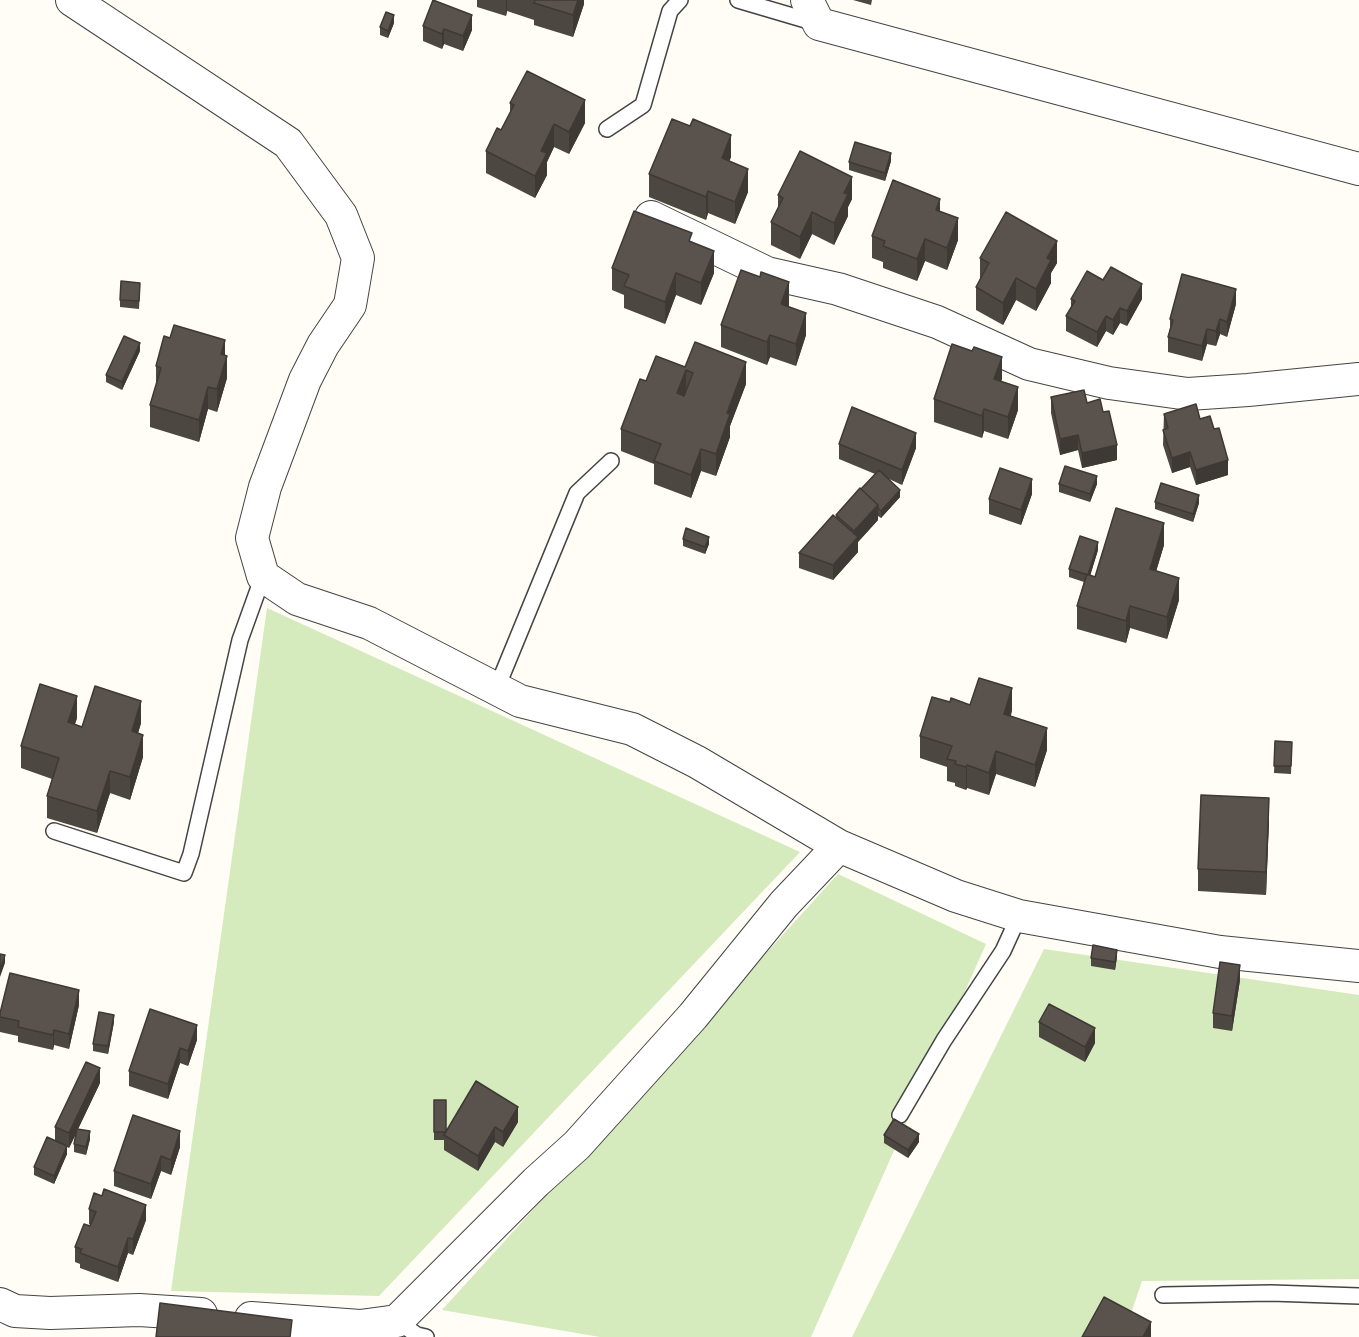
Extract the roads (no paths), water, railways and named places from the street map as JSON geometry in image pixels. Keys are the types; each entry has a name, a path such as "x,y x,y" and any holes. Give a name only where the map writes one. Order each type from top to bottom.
{"street":[{"path":"72,0 288,143 341,215 358,258 350,305 323,345 304,380 265,487 252,538 263,576 297,599 369,623 520,701 632,729 697,762 839,846 956,896 1019,916 1220,952 1359,966"},
{"path":"813,12 1359,169"},
{"path":"651,217 767,273 838,290 937,322 1029,364 1109,383 1188,393 1248,390 1359,379"},
{"path":"0,1304 15,1311 50,1314 139,1310 359,1331 397,1321 536,1182 577,1145 693,1016 784,904 839,846"}],"lane":[{"path":"607,129 643,105 670,10 680,0"},
{"path":"738,0 813,12"},
{"path":"496,690 577,493 611,461"},
{"path":"54,831 184,873 191,854 240,640 263,576"},
{"path":"900,1115 944,1041 1003,951 1019,916"},
{"path":"1162,1296 1271,1293 1359,1296"},
{"path":"397,1321 417,1335 426,1337"}]}
